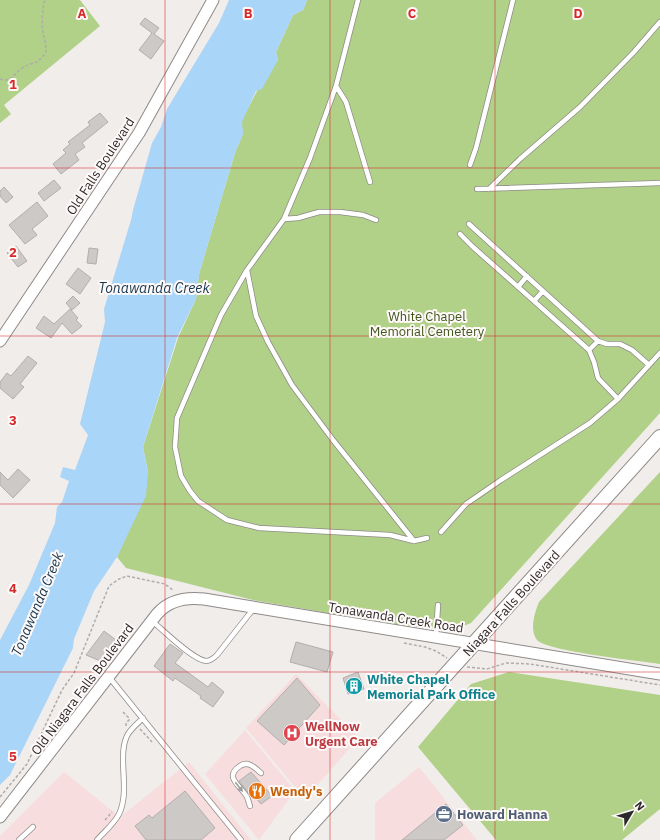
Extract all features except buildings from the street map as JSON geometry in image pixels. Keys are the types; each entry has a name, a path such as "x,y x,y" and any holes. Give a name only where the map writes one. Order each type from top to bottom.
{"main road":[{"name":"Niagara Falls Boulevard","path":"297,840 660,437"}],"street":[{"name":"Old Falls Boulevard","path":"0,341 139,133 213,0"},
{"name":"Tonawanda Creek Road","path":"154,618 168,604 175,601 189,598 204,599 660,674"},
{"name":"Old Niagara Falls Boulevard","path":"0,818 154,618"}],"lane":[{"path":"358,0 336,86 310,158 284,219 248,270 221,316 177,418 175,447 182,476 190,491 198,501 227,520 259,528 390,535 414,541 427,538"},
{"path":"470,165 476,148 513,0"},
{"path":"489,189 520,159 580,107 634,52 660,22"},
{"path":"336,86 346,102 370,182"},
{"path":"477,189 660,183"},
{"path":"284,219 298,218 319,212 340,212 363,215 376,220"},
{"path":"469,224 598,341 607,344 620,344 632,350 649,365"},
{"path":"460,234 589,350 598,378 618,399"},
{"path":"248,270 256,316 268,342 292,384 414,541"},
{"path":"518,287 526,276"},
{"path":"534,301 543,292"},
{"path":"589,350 598,341"},
{"path":"441,532 466,504 590,423 618,399 660,353"},
{"path":"436,638 438,605"},
{"path":"154,618 192,654 201,660 207,661 213,659 217,655 254,608"},
{"path":"109,677 241,840"},
{"path":"97,840 119,814 123,799 124,745 128,734 143,718"},
{"path":"250,806 247,797 234,782 233,778 235,770 246,763 252,765 261,773"},
{"path":"19,840 33,827"}],"path":[{"path":"0,79 4,81 8,80 21,69 37,63 46,52 46,43 43,36 42,25 46,0"},
{"path":"0,797 27,764 62,690 74,673 109,586 119,579 128,576 166,584 176,592"},
{"path":"469,668 487,669 506,663 525,664 660,685"},
{"path":"123,712 132,721"}],"shaded area":[{"path":"296,674 359,738 305,799 246,728"},
{"path":"245,730 295,791 259,840 205,774"},
{"path":"189,762 251,840 0,840 0,836 64,772 120,817"},
{"path":"419,767 477,840 375,840 375,803"}],"green space":[{"path":"0,0 80,0 100,26 4,105 11,114 0,123"},
{"name":"White Chapel Memorial Cemetery","path":"307,0 660,0 660,413 471,623 454,630 398,625 253,600 126,568 117,557 127,535 148,472 143,447 178,338 196,299 199,274 235,153 243,134 241,122 257,91 278,60 276,52 293,15 303,10"},
{"path":"660,472 660,664 575,652 544,644 537,640 533,631 533,626 534,616 539,602"},
{"path":"509,672 660,695 660,809 622,840 496,840 418,747 471,684"}],"water":[{"name":"Tonawanda Creek","path":"229,0 307,0 303,10 293,15 276,52 278,60 262,89 256,91 242,122 243,134 235,153 199,274 196,299 177,338 143,447 148,472 146,496 117,557 94,591 74,639 73,648 10,775 0,785 0,640 29,585 55,523 57,507 62,502 69,481 60,477 63,467 75,470 88,435 80,424 105,322 104,309 131,220 152,143 161,127 167,109 219,23"}],"place":[{"name":"White Chapel Memorial Park Office","path":"354,686"},
{"name":"WellNow Urgent Care","path":"292,733"},
{"name":"Wendy's","path":"257,791"},
{"name":"Howard Hanna","path":"444,814"}]}
